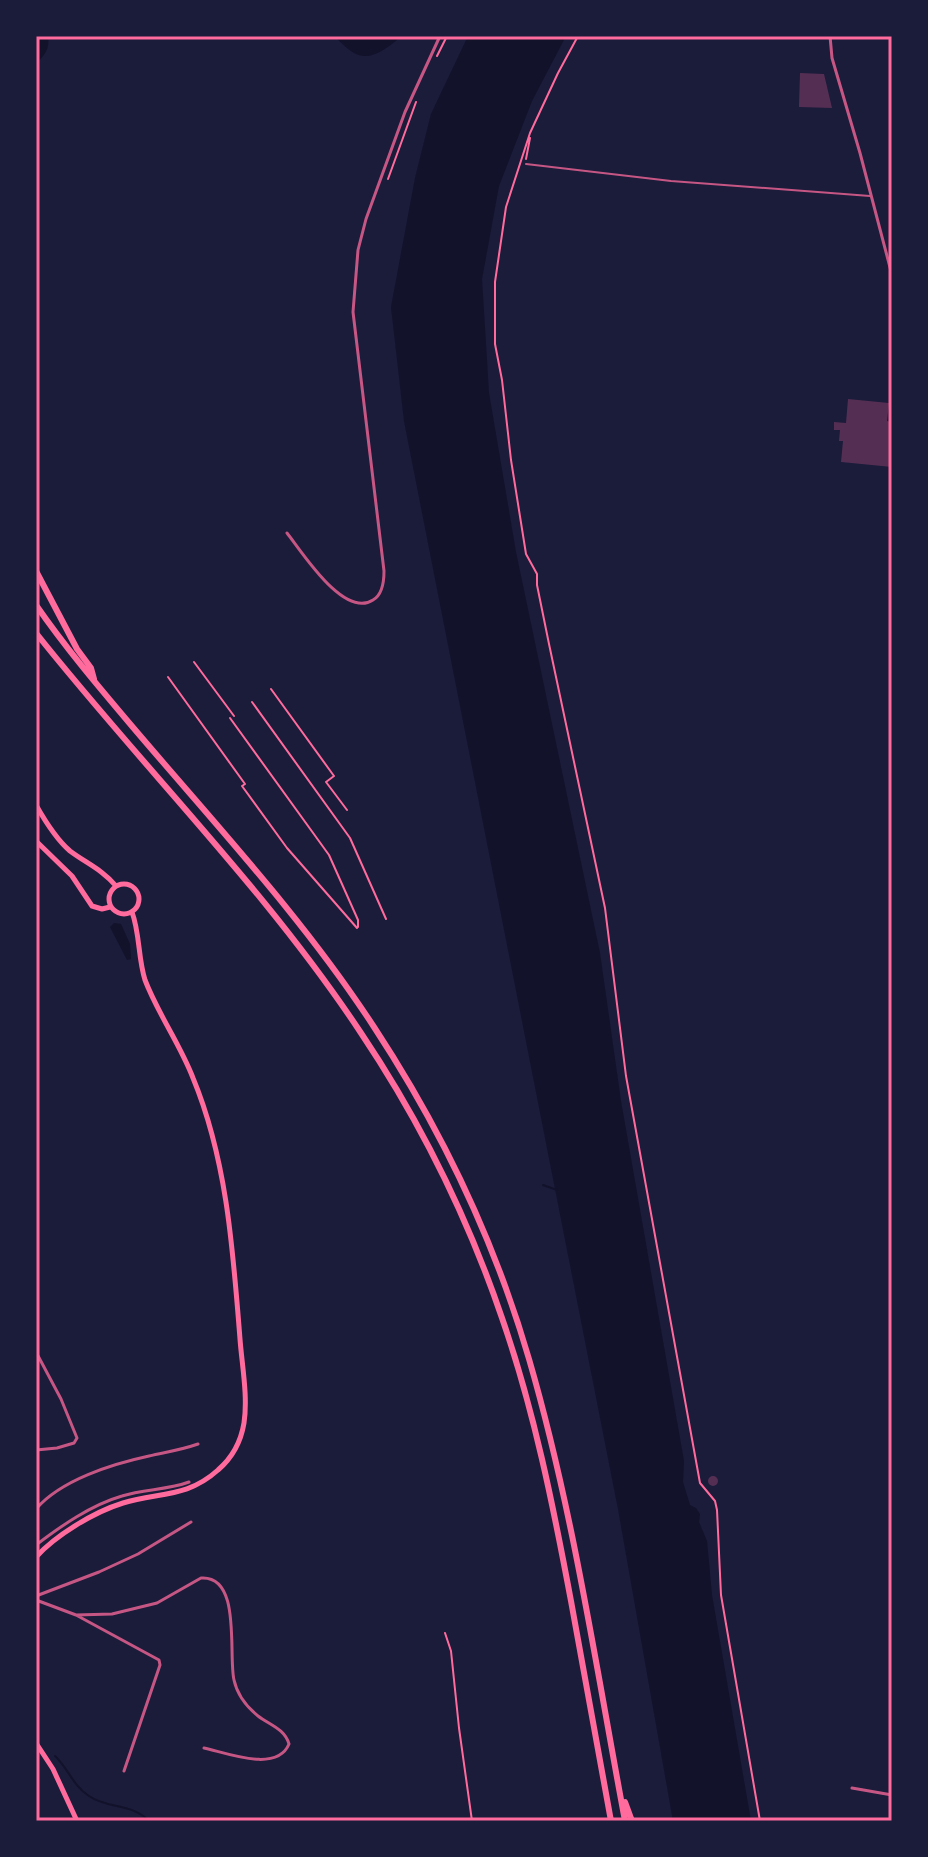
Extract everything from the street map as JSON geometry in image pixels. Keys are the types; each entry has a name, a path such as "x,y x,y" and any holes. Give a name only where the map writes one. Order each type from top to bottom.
{"highway":[{"path":"36,571 77,649 91,668 95,682"},
{"path":"36,605 95,682 312,940 375,1028 422,1105 480,1222 535,1381 579,1568 625,1821"},
{"path":"36,633 81,690 273,913 340,1001 421,1131 479,1253 527,1400 557,1529 611,1821"},
{"path":"619,1789 632,1821"}],"main road":[{"path":"36,805 62,843 116,886"},
{"path":"36,841 72,876 92,906 102,909 110,907"},
{"path":"130,885 138,892 139,902 132,912 121,914 110,907 109,896 116,886 130,885"},
{"path":"36,1557 54,1540 105,1510 138,1499 178,1493 202,1482 229,1459 243,1424 245,1402 237,1309 219,1159 193,1077 145,980 132,912"},
{"path":"36,1743 53,1769 77,1821"}],"street":[{"path":"287,533 328,584 345,598 364,604 378,596 383,586 384,571 353,312 358,250 382,173 440,36"},
{"path":"830,36 832,58 892,275"},
{"path":"36,1352 77,1438 65,1447 36,1450"},
{"path":"36,1509 52,1494 103,1469 198,1444"},
{"path":"36,1545 104,1502 189,1482"},
{"path":"36,1598 138,1554 191,1522"},
{"path":"76,1615 112,1614 150,1606 201,1578 214,1579 221,1586 228,1603 232,1672 236,1687 255,1713 281,1731 288,1740 288,1748 268,1760 204,1748"},
{"path":"36,1598 76,1615 159,1660 160,1665 124,1771"},
{"path":"852,1788 892,1795"}],"lane":[{"path":"526,164 671,181 871,196"}],"path":[{"path":"436,58 447,36"},
{"path":"578,36 530,133 512,183 503,219 495,282 495,344 526,554 537,574 605,908 626,1076 700,1483 715,1501 717,1510 721,1595 760,1821"},
{"path":"388,179 419,95"},
{"path":"526,164 530,133"},
{"path":"168,677 287,848 357,928 358,920 329,855 194,662"},
{"path":"271,689 334,776 326,782 347,810"},
{"path":"252,702 350,838 386,919"},
{"path":"445,1633 451,1651 472,1821"}],"shaded area":[{"path":"36,36 48,36 48,44 42,58 36,63"},
{"path":"335,36 402,36 384,50 368,56 353,52"},
{"path":"468,36 566,36 532,101 499,186 482,279 489,393 516,552 600,953 621,1101 684,1461 683,1482 690,1505 700,1514 699,1522 707,1541 712,1595 751,1821 673,1821 618,1509 404,421 391,307 415,178 431,114"},
{"path":"114,923 121,924 130,944 131,959 127,960 110,927"}],"building":[{"path":"800,73 824,74 832,108 799,107"},
{"path":"848,399 889,403 887,421 892,422 892,467 841,462 843,441 839,441 840,430 834,430 834,422 846,423"},
{"path":"713,1476 718,1481 713,1486 708,1481"}],"waterway":[{"path":"543,1185 557,1190"},
{"path":"55,1756 89,1796 135,1811 149,1821"}]}
